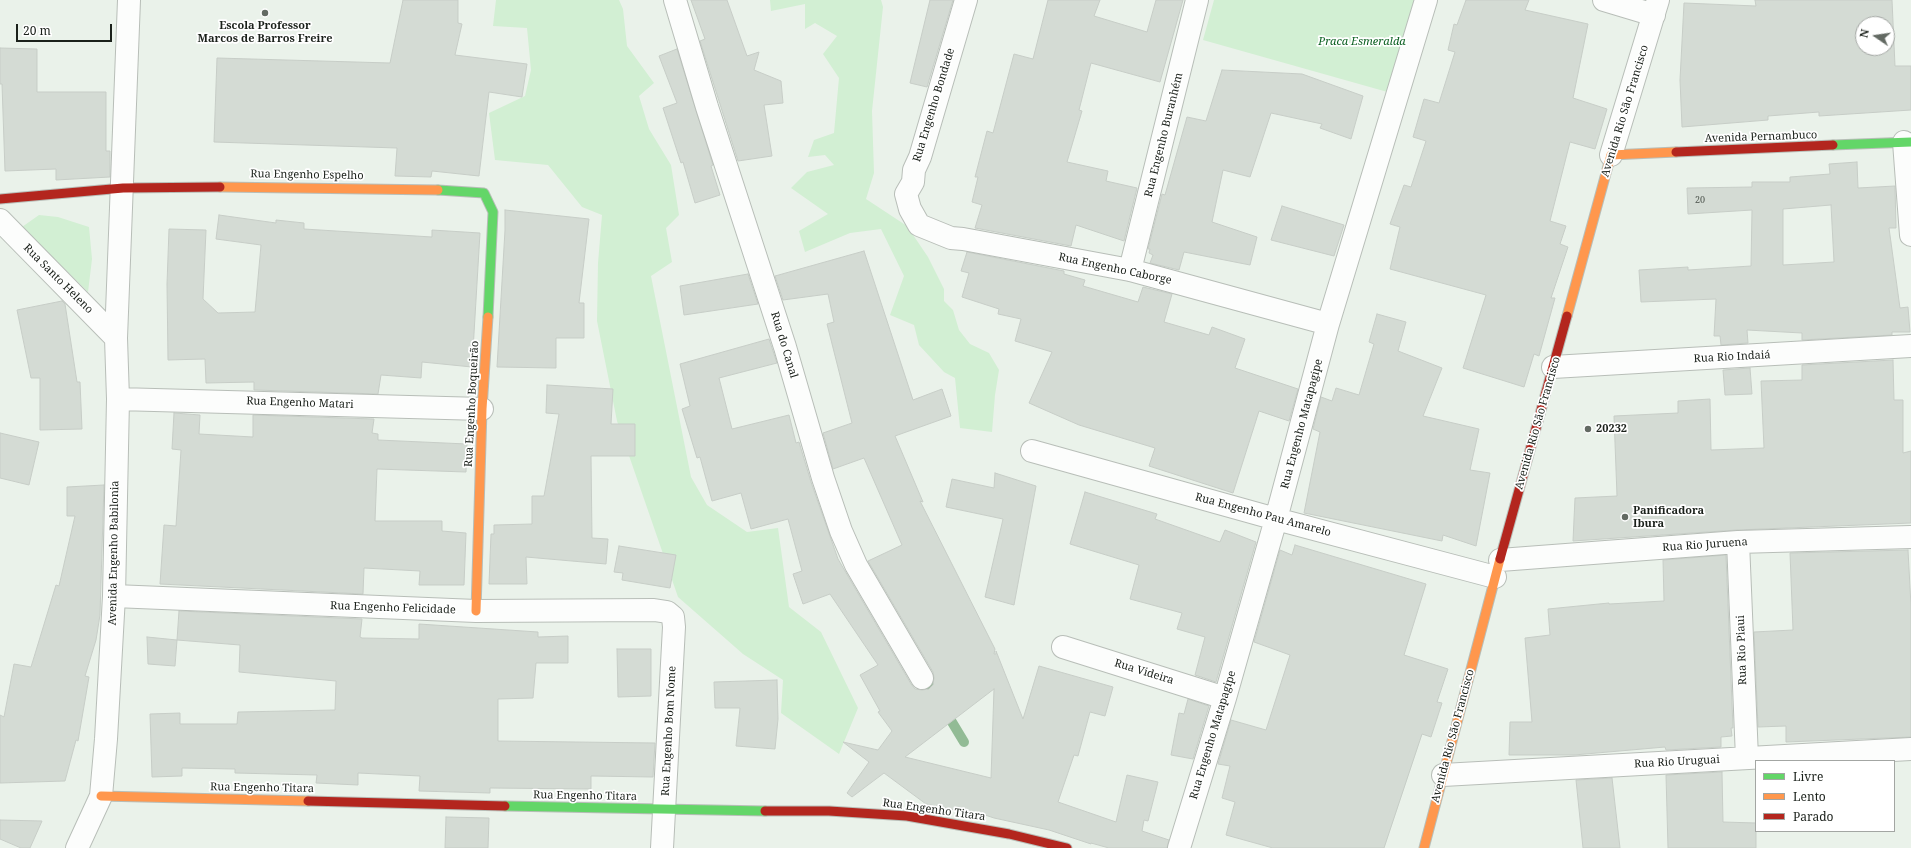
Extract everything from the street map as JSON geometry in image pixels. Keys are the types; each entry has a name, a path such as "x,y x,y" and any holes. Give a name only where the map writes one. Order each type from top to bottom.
{"street":[{"name":"Avenida Engenho Babilonia","path":"77,848 100,796 106,739 114,596 118,399 116,338 129,0"},
{"name":"Rua do Canal","path":"676,0 707,107 785,347 822,478 841,531 856,566 922,678"},
{"name":"Rua Engenho Bondade","path":"910,209 906,194 913,182 914,170 920,157 966,0"},
{"name":"Rua Engenho Buranhém","path":"1130,270 1197,0"},
{"name":"Rua Engenho Matapagipe","path":"1179,848 1225,698 1276,519 1328,324 1426,0"},
{"path":"1604,0 1656,8"},
{"name":"Avenida Rio São Francisco","path":"1424,848 1497,568 1611,155 1656,8"},
{"path":"1908,142 1911,235"},
{"name":"Avenida Pernambuco","path":"1611,155 1908,142"},
{"name":"Rua Engenho Espelho","path":"122,188 261,186 462,190 484,194 487,200"},
{"path":"0,199 122,188"},
{"name":"Rua Engenho Boqueirão","path":"476,611 482,409 493,229 493,212 487,200"},
{"name":"Rua Engenho Caborge","path":"910,209 919,225 951,238 1130,270 1328,324"},
{"name":"Rua Santo Heleno","path":"0,220 116,338"},
{"name":"Rua Rio Indaiá","path":"1553,367 1911,346"},
{"name":"Rua Engenho Matari","path":"118,399 482,409"},
{"name":"Rua Engenho Pau Amarelo","path":"1032,451 1276,519 1497,568"},
{"name":"Rua Rio Juruena","path":"1497,568 1738,542 1911,537"},
{"name":"Rua Rio Piaui","path":"1738,542 1747,758"},
{"name":"Rua Engenho Felicidade","path":"114,596 476,611 654,610 671,614"},
{"name":"Rua Engenho Bom Nome","path":"662,848 674,643 674,627 671,614"},
{"name":"Rua Videira","path":"1063,647 1225,698"},
{"name":"Rua Rio Uruguai","path":"1443,775 1911,749"},
{"name":"Rua Engenho Titara","path":"100,796 664,810 785,809 907,816 1009,834 1066,848"}],"green space":[{"path":"496,0 619,0 623,9 627,46 654,83 639,96 649,129 671,165 679,215 666,228 672,262 651,276 691,477 707,505 747,532 778,528 789,607 821,632 858,708 839,754 781,713 783,680 743,654 678,597 617,421 597,321 598,263 602,215 582,207 548,165 495,160 489,113 525,96 531,70 527,28 493,26"},
{"path":"770,0 881,0 883,7 872,111 874,173 866,199 907,226 928,257 944,289 944,301 953,310 959,330 970,344 989,353 999,370 992,432 960,428 955,378 944,372 919,345 914,325 890,315 904,276 881,229 850,233 805,252 799,231 828,214 791,188 807,172 834,165 825,155 808,157 814,140 834,133 839,78 823,54 837,36 815,23 805,29 805,4 771,11"},
{"name":"Praca Esmeralda","path":"1214,0 1417,0 1391,93 1203,40"},
{"path":"39,215 58,217 89,227 92,259 88,292 22,227"}],"building":[{"path":"403,0 458,0 458,23 462,24 455,55 527,64 522,97 489,92 479,176 432,171 431,177 395,176 397,148 214,142 217,58 390,63"},
{"path":"691,0 727,0 747,56 759,52 754,70 781,81 783,103 764,105 772,156 738,161 700,41 705,39"},
{"path":"930,0 953,0 927,87 910,83"},
{"path":"1048,0 1100,0 1094,16 1147,32 1156,0 1183,0 1160,82 1091,63 1079,110 1082,111 1067,162 1108,171 1106,181 1137,188 1124,241 1076,225 1071,246 975,228 982,205 972,202 978,177 975,177 987,131 993,133 1014,54 1033,59"},
{"path":"1466,0 1529,0 1525,10 1588,24 1573,98 1607,109 1595,149 1570,142 1550,221 1566,226 1560,244 1568,247 1551,298 1555,298 1539,356 1534,354 1524,387 1463,368 1486,295 1390,269 1400,227 1390,224 1404,185 1411,187 1426,141 1413,137 1424,99 1439,103 1455,52 1448,50 1454,24 1457,25"},
{"path":"1755,0 1892,0 1893,16 1855,16 1855,56 1895,56 1895,66 1911,66 1911,110 1819,116 1819,112 1768,116 1768,120 1682,127 1680,80 1684,3 1756,6"},
{"path":"0,48 37,49 37,92 106,92 106,151 110,151 110,177 56,180 56,169 5,171 2,84 0,84"},
{"path":"677,49 713,165 711,166 720,195 695,203 683,162 681,163 663,108 677,103 659,56"},
{"path":"1222,70 1302,74 1363,96 1351,139 1320,128 1322,124 1271,113 1250,177 1223,170 1212,222 1257,237 1250,265 1184,252 1179,270 1150,263 1153,255 1149,253 1150,249 1148,249 1162,194 1165,195 1187,117 1206,121"},
{"path":"1857,162 1858,188 1895,186 1896,228 1889,228 1900,308 1908,307 1910,332 1892,332 1892,335 1802,340 1802,333 1747,330 1748,343 1721,345 1720,336 1714,336 1716,299 1641,302 1639,270 1688,267 1688,270 1751,266 1752,210 1688,214 1687,188 1752,187 1752,182 1790,182 1790,177 1830,174 1829,164","holes":["1831,205 1834,262 1783,265 1783,209"]},
{"path":"1282,206 1344,225 1334,256 1271,240"},
{"path":"505,210 589,219 579,303 584,303 584,338 556,338 556,368 497,367"},
{"path":"219,215 276,223 276,220 304,223 304,229 432,237 432,230 480,233 472,367 422,362 421,378 381,375 378,394 254,390 254,382 206,383 205,359 168,360 167,284 169,229 206,230 203,299 218,313 255,312 261,245 216,239"},
{"path":"864,251 913,400 942,389 951,416 895,436 923,502 920,501 995,649 994,654 996,654 996,651 1023,719 1039,666 1113,687 1105,716 1090,712 1078,756 1074,755 1058,802 1116,822 1127,775 1158,782 1148,821 1144,820 1142,831 1169,840 1167,848 1109,848 1091,844 1049,830 994,818 979,813 978,815 926,804 884,773 852,797 847,793 869,762 843,742 878,750 892,731 878,712 880,711 860,675 878,665 830,594 803,604 793,574 802,571 788,519 751,529 741,493 712,501 700,457 697,458 682,409 690,406 680,364 769,339 777,363 719,378 732,429 789,415 796,443 799,442 811,482 838,559 911,684 915,689 929,689 933,685 933,672 868,561 902,545 864,458 833,469 823,433 852,423 827,324 834,322 828,294 783,300 775,276","holes":["994,689 991,778 905,757"]},
{"path":"967,252 1064,271 1064,274 1085,280 1083,286 1138,302 1143,287 1172,294 1164,322 1209,335 1212,327 1245,339 1235,368 1298,389 1289,421 1259,411 1233,493 1149,466 1155,448 1079,425 1029,403 1052,352 1015,341 1021,319 998,314 999,309 962,297 969,273 961,271"},
{"path":"748,274 758,304 684,315 680,286"},
{"path":"62,301 65,304 77,382 80,382 82,429 40,430 40,378 31,378 17,310"},
{"path":"1377,314 1406,322 1398,351 1442,368 1423,416 1479,429 1470,470 1490,473 1476,546 1443,535 1442,541 1304,513 1320,432 1313,429 1321,397 1332,401 1336,388 1359,395 1374,344 1369,342"},
{"path":"1893,360 1894,400 1903,400 1903,453 1911,451 1911,523 1737,530 1573,541 1575,498 1617,496 1614,416 1678,413 1678,401 1710,399 1711,450 1764,448 1761,381 1802,380 1802,365"},
{"path":"1750,368 1752,394 1725,395 1723,370"},
{"path":"547,385 613,389 611,424 635,424 635,456 591,456 592,538 608,539 606,564 526,557 527,584 489,584 491,534 494,534 494,525 532,524 532,496 544,496 559,414 546,413"},
{"path":"174,413 200,415 199,434 253,437 253,415 374,419 372,433 378,434 378,440 467,444 466,472 377,469 375,521 442,521 442,531 466,533 464,585 419,585 420,571 364,568 363,594 160,584 164,525 176,526 181,450 172,449"},
{"path":"0,433 39,442 29,485 0,478"},
{"path":"995,473 1036,486 1014,605 985,597 1003,519 946,507 952,479 994,488"},
{"path":"104,485 100,615 96,640 85,676 89,677 78,741 76,740 65,781 0,783 0,715 4,717 14,664 31,667 56,585 59,586 75,516 67,516 67,487"},
{"path":"1085,492 1157,514 1155,519 1220,542 1225,530 1256,542 1216,682 1195,675 1205,637 1177,629 1182,613 1130,599 1139,565 1070,544"},
{"path":"1295,545 1426,584 1404,655 1448,669 1437,702 1442,703 1431,737 1422,734 1384,848 1273,848 1226,835 1235,802 1222,798 1230,766 1218,764 1231,720 1266,730 1290,655 1254,642 1280,550 1292,555"},
{"path":"619,546 676,555 670,588 622,580 623,573 614,572"},
{"path":"1908,550 1911,606 1911,737 1786,742 1786,726 1758,727 1754,632 1793,630 1790,553"},
{"path":"1726,555 1733,728 1731,728 1732,736 1721,737 1721,747 1666,750 1665,747 1574,755 1509,755 1510,722 1532,722 1525,638 1550,635 1548,609 1609,603 1664,601 1663,560"},
{"path":"179,611 362,619 360,637 362,638 419,639 419,624 538,632 538,637 568,636 568,663 536,663 533,698 498,699 498,741 655,743 653,777 591,776 591,789 490,788 490,793 419,791 420,776 358,773 358,785 316,783 317,775 235,773 235,769 182,768 182,776 152,777 150,714 180,713 180,724 237,724 238,712 335,710 336,681 239,672 240,645 177,640"},
{"path":"147,637 177,640 175,666 148,664"},
{"path":"617,649 651,649 651,696 618,697"},
{"path":"777,680 778,719 775,749 736,746 740,708 715,708 714,682"},
{"path":"1188,699 1209,706 1193,759 1171,755 1179,713 1184,714"},
{"path":"1722,772 1723,822 1755,823 1756,848 1668,848 1666,775"},
{"path":"1612,778 1620,848 1583,848 1576,780"},
{"path":"446,817 489,818 488,848 445,848"},
{"path":"0,820 42,821 30,848 21,848 0,839"}],"waterway":[{"path":"923,674 964,742"}],"traffic: fast":[{"path":"1833,145 1911,142"},
{"path":"438,190 484,193 493,212 488,317"},
{"path":"505,806 765,811"}],"traffic: slow":[{"path":"1567,316 1611,155 1676,152"},
{"path":"220,187 438,190"},
{"path":"476,611 482,409 488,317"},
{"path":"1424,848 1500,559"},
{"path":"101,796 308,801"}],"traffic: jam":[{"path":"1676,152 1833,145"},
{"path":"0,199 123,188 220,187"},
{"path":"1500,559 1567,316"},
{"path":"308,801 505,806"},
{"path":"765,811 829,811 907,816 1009,834 1067,848"}],"place":[{"name":"Escola Professor Marcos de Barros Freire","path":"265,13"},
{"name":"20232","path":"1588,429"},
{"name":"Panificadora Ibura","path":"1625,517"}]}
